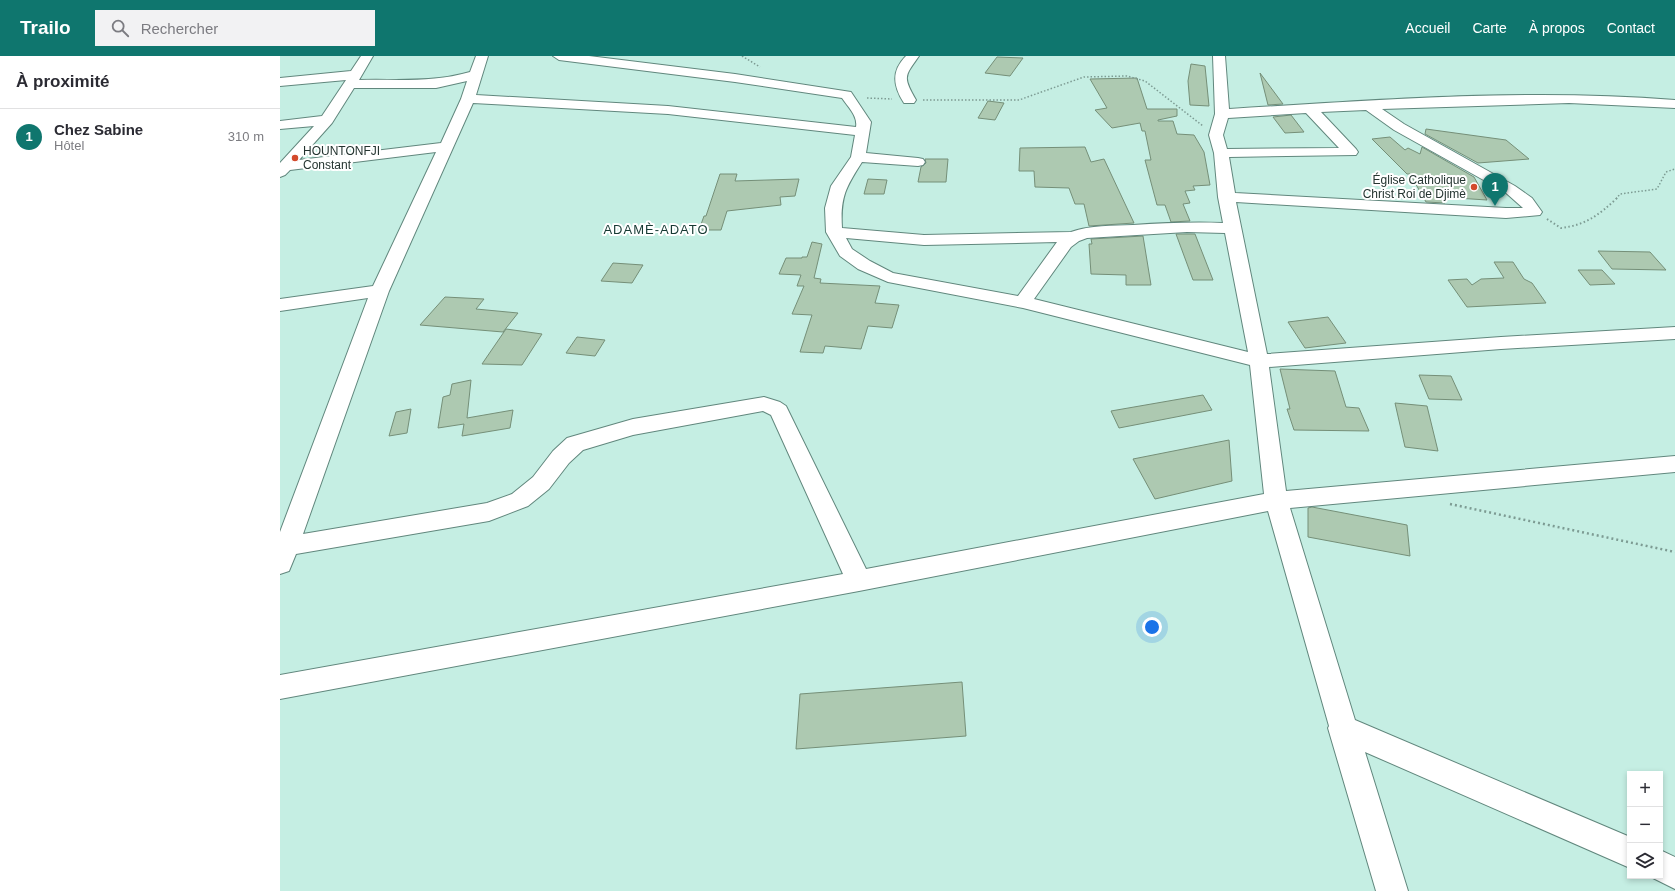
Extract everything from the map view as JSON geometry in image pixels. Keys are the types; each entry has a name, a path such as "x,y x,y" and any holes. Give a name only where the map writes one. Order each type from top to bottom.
{"street":[{"path":"281,168 327,120 367,56"},
{"path":"283,552 380,291 468,99 482,56"},
{"path":"559,56 728,77 846,95 864,122 858,157 839,186 833,208 834,232 846,252 864,265 888,277 1023,302 1259,361 1675,333"},
{"path":"909,100 902,87 900,75 905,63 913,56"},
{"path":"1219,56 1222,114 1219,144 1226,197 1259,361 1276,501 1342,728 1392,891"},
{"path":"280,82 351,80 436,84 451,82 475,75"},
{"path":"468,99 668,110 863,132"},
{"path":"1222,114 1368,105 1553,99 1597,99 1675,104"},
{"path":"1368,105 1399,127 1510,189 1526,201 1534,212"},
{"path":"1219,144 1351,152 1309,108"},
{"path":"280,125 327,120"},
{"path":"281,168 445,147"},
{"path":"858,157 918,162"},
{"path":"1226,197 1506,213 1534,212"},
{"path":"834,232 924,240 1073,237 1085,233 1118,230 1187,227 1232,228"},
{"path":"1023,302 1065,243 1073,237"},
{"path":"280,305 380,291"},
{"path":"283,552 489,512 520,500 541,483 561,457 575,444 599,436 633,428 764,404 779,411 859,581"},
{"path":"280,687 859,581 1276,501 1675,464"},
{"path":"1342,728 1627,852"},
{"path":"1663,867 1675,873"}],"path":[{"path":"846,95 909,100 1019,100 1084,77 1127,76 1138,78 1151,85 1219,144"},
{"path":"1534,212 1561,228 1585,224 1598,212 1615,201 1620,194 1657,189 1666,172 1675,169"},
{"path":"1449,504 1675,552"}],"building":[{"path":"997,57 1023,58 1010,76 985,73"},
{"path":"1191,64 1205,66 1209,106 1190,105 1188,81"},
{"path":"1260,73 1283,104 1268,105"},
{"path":"1137,78 1147,109 1177,109 1177,116 1158,121 1173,121 1177,134 1194,135 1204,152 1210,185 1193,186 1195,190 1185,191 1190,203 1183,204 1190,221 1171,222 1165,205 1157,205 1145,160 1151,160 1145,131 1142,131 1140,123 1112,128 1095,110 1107,108 1090,79"},
{"path":"988,101 1004,103 995,120 978,118"},
{"path":"1291,115 1304,132 1285,133 1273,117"},
{"path":"1426,129 1506,140 1529,159 1478,163 1425,134"},
{"path":"1390,137 1405,150 1408,148 1420,154 1422,147 1474,177 1487,200 1441,197 1445,203 1426,202 1410,174 1407,174 1372,139"},
{"path":"1085,147 1091,162 1104,159 1134,223 1089,226 1084,204 1075,204 1069,188 1035,187 1034,171 1019,171 1020,148"},
{"path":"925,159 948,159 946,182 918,182 921,167 926,163"},
{"path":"720,174 737,174 735,181 799,179 795,196 780,197 781,205 727,211 721,230 699,230 704,216 706,216"},
{"path":"868,179 887,180 884,194 864,194"},
{"path":"1176,234 1195,234 1213,280 1193,280"},
{"path":"1143,236 1151,285 1126,285 1126,275 1091,274 1089,244 1092,244 1091,239"},
{"path":"812,242 822,244 814,278 821,279 820,283 880,286 875,303 899,305 892,328 868,326 861,349 825,346 823,353 800,352 812,315 792,314 804,286 797,286 801,275 779,274 786,258 807,257"},
{"path":"1598,251 1650,252 1666,270 1612,269"},
{"path":"1494,262 1513,262 1524,279 1532,283 1546,303 1467,307 1448,280 1467,279 1472,285 1481,279 1504,278"},
{"path":"613,263 643,265 632,283 601,281"},
{"path":"1578,270 1602,270 1615,284 1590,285"},
{"path":"445,297 484,299 476,309 518,313 503,332 420,325"},
{"path":"1328,317 1346,343 1305,348 1288,322"},
{"path":"506,329 542,334 522,365 482,364"},
{"path":"577,337 605,340 595,356 566,353"},
{"path":"1280,369 1335,371 1346,407 1359,408 1369,431 1294,430 1287,409 1290,409"},
{"path":"1419,375 1451,376 1462,400 1429,399"},
{"path":"471,380 467,418 513,410 510,428 462,436 464,424 438,428 443,397 450,395 452,384"},
{"path":"1203,395 1212,410 1119,428 1111,411"},
{"path":"1395,403 1427,406 1438,451 1405,447"},
{"path":"411,409 407,433 389,436 396,412"},
{"path":"1229,440 1232,481 1155,499 1133,459"},
{"path":"1312,507 1407,525 1410,556 1308,537 1308,508"},
{"path":"962,682 966,736 796,749 800,694"}],"place":[{"name":"HOUNTONFJI Constant","path":"295,158"},
{"name":"Église Catholique Christ Roi de Djimè","path":"1474,187"},
{"name":"Chez Sabine","path":"1495,206"}],"district":[{"name":"ADAMÈ-ADATO","path":"656,229"}]}
